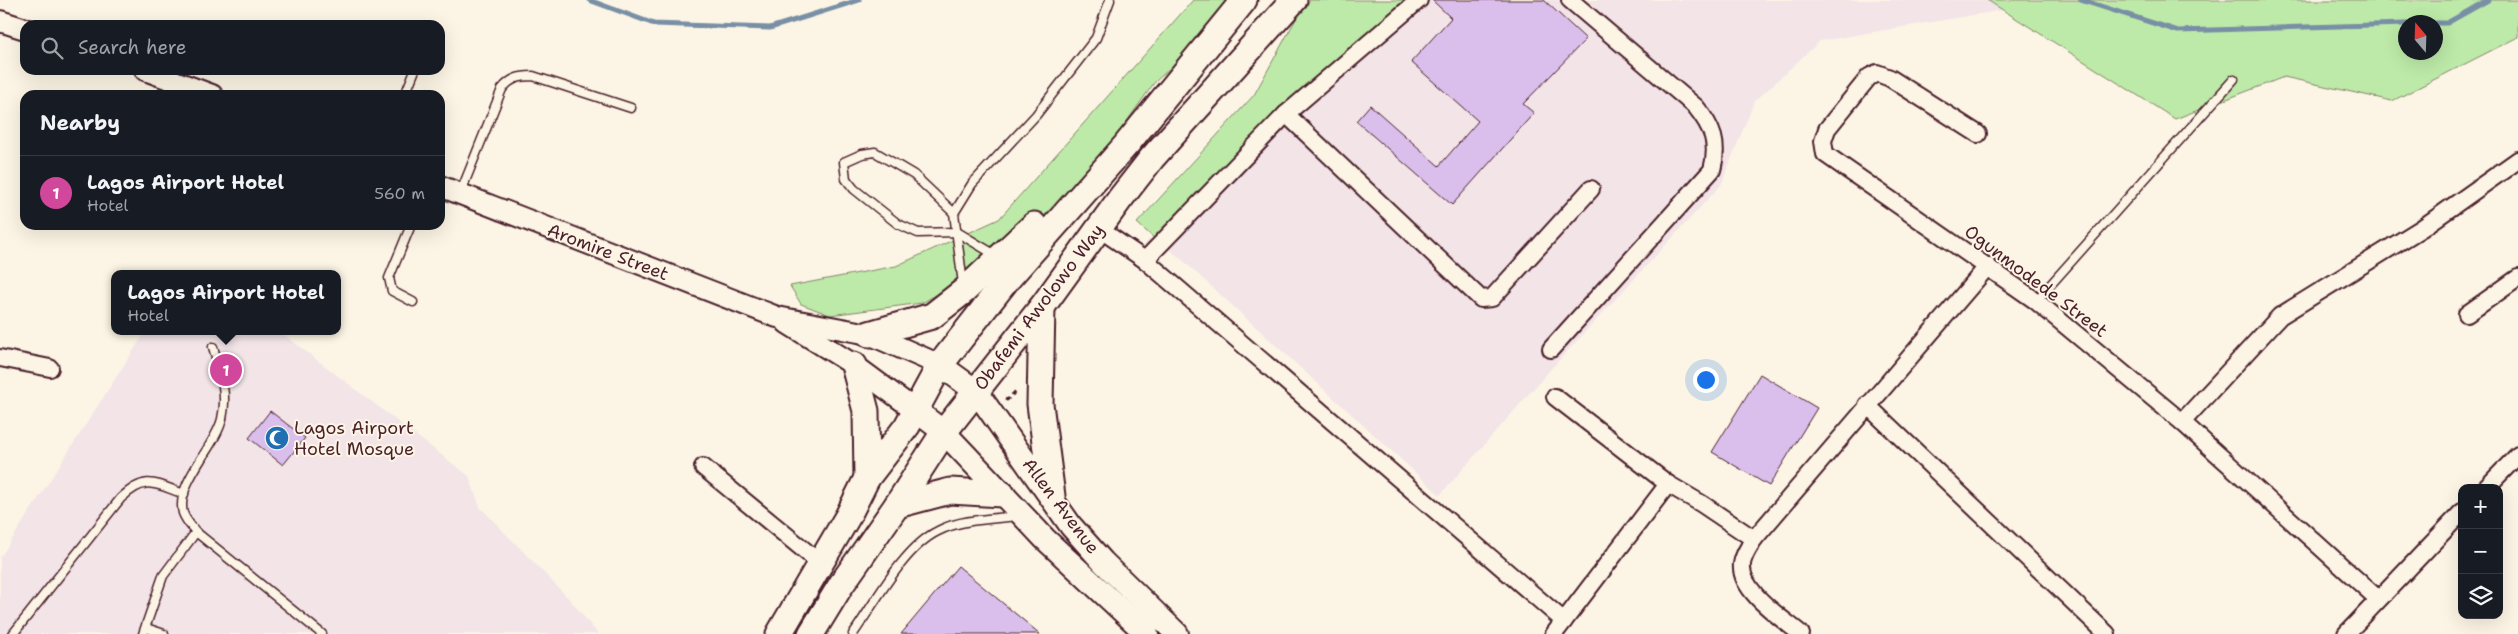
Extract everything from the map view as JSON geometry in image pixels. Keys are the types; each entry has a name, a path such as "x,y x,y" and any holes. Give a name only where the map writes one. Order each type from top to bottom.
{"main road":[{"name":"Obafemi Awolowo Way","path":"779,634 848,516 867,478 907,426 940,365 1005,282 1174,86 1244,0"},
{"name":"Obafemi Awolowo Way","path":"811,634 841,585 897,506 944,432 1042,307 1098,228 1152,158 1294,0"},
{"path":"869,334 924,320 964,291 1001,258 1174,86"},
{"path":"1042,307 1040,404 1052,496"},
{"path":"854,365 866,411 867,478"},
{"name":"Allen Avenue","path":"940,365 976,391 1072,526 1103,562 1177,634"},
{"name":"Allen Avenue","path":"916,410 944,432 1022,515 1147,634"},
{"path":"897,506 950,492 1002,494"}],"street":[{"path":"1145,260 1286,114 1419,0"},
{"path":"1551,349 1712,170 1716,155 1715,138 1708,123 1696,107 1570,0"},
{"path":"0,21 20,27"},
{"name":"Ogunmodede Street","path":"1978,134 1890,78 1877,73 1869,77 1827,129 1823,141 1825,154 1988,266 2036,302 2182,422 2378,599"},
{"path":"158,75 199,90"},
{"path":"1286,114 1482,300 1492,298 1591,189"},
{"path":"2182,422 2280,316 2422,228 2518,160"},
{"name":"Aromire Street","path":"445,188 777,316 869,334 940,365"},
{"path":"1098,228 1145,260 1559,628 1668,484"},
{"path":"1801,634 1750,589 1744,578 1742,564 1754,539 1988,266"},
{"path":"2466,314 2518,278"},
{"name":"Aromire Street","path":"777,316 854,365 916,410"},
{"path":"0,358 50,368"},
{"path":"1555,397 1668,484 1754,539"},
{"path":"1868,405 2107,634"},
{"path":"2490,484 2518,455"},
{"path":"703,467 820,563"},
{"path":"2346,634 2458,516"}],"lane":[{"path":"954,213 972,184 1036,115 1096,38 1110,0"},
{"path":"406,90 413,75"},
{"path":"460,194 502,89 509,80 519,76 533,76 631,108"},
{"path":"2036,302 2234,79"},
{"path":"964,291 957,232 954,213 914,175 875,152 862,154 844,162 846,179 854,189 898,224 918,233 957,232 1001,258"},
{"path":"410,230 389,278 392,291 413,302"},
{"path":"213,347 224,388 221,421 184,494 183,512 196,532 322,634"},
{"path":"13,634 120,498 135,485 152,482 184,494"},
{"path":"853,634 899,567 922,542 938,531 957,524 1022,515"},
{"path":"164,634 145,631 163,576 196,532"}],"shaded area":[{"path":"1404,0 1987,0 2003,10 1820,41 1754,102 1721,185 1550,370 1440,495 1178,256 1155,239 1268,126"},
{"path":"143,335 284,335 469,476 480,507 571,601 598,634 0,634 0,558"}],"green space":[{"path":"1193,0 1234,0 1208,32 1154,83 1108,148 1083,188 1009,252 922,303 830,315 801,304 790,286 896,266 999,219"},
{"path":"1310,0 1404,0 1268,126 1155,239 1137,223 1254,95 1297,17"},
{"path":"1987,0 2518,0 2518,37 2392,101 2284,77 2175,119"}],"building":[{"path":"1432,0 1544,0 1586,39 1523,104 1534,113 1452,205 1356,121 1370,105 1439,166 1478,121 1411,62 1451,18"},
{"path":"1760,374 1817,408 1769,486 1712,452"},
{"name":"Lagos Airport Hotel Mosque","path":"270,411 305,438 283,465 249,438"},
{"path":"958,566 993,595 1040,634 901,634"}],"waterway":[{"path":"589,0 654,24 770,28 859,0"},
{"path":"2081,0 2178,31 2398,24"},
{"path":"2443,23 2447,23 2488,0"}],"place":[{"name":"Lagos Airport Hotel","path":"226,370"},
{"name":"Lagos Airport Hotel Mosque","path":"277,438"}]}
